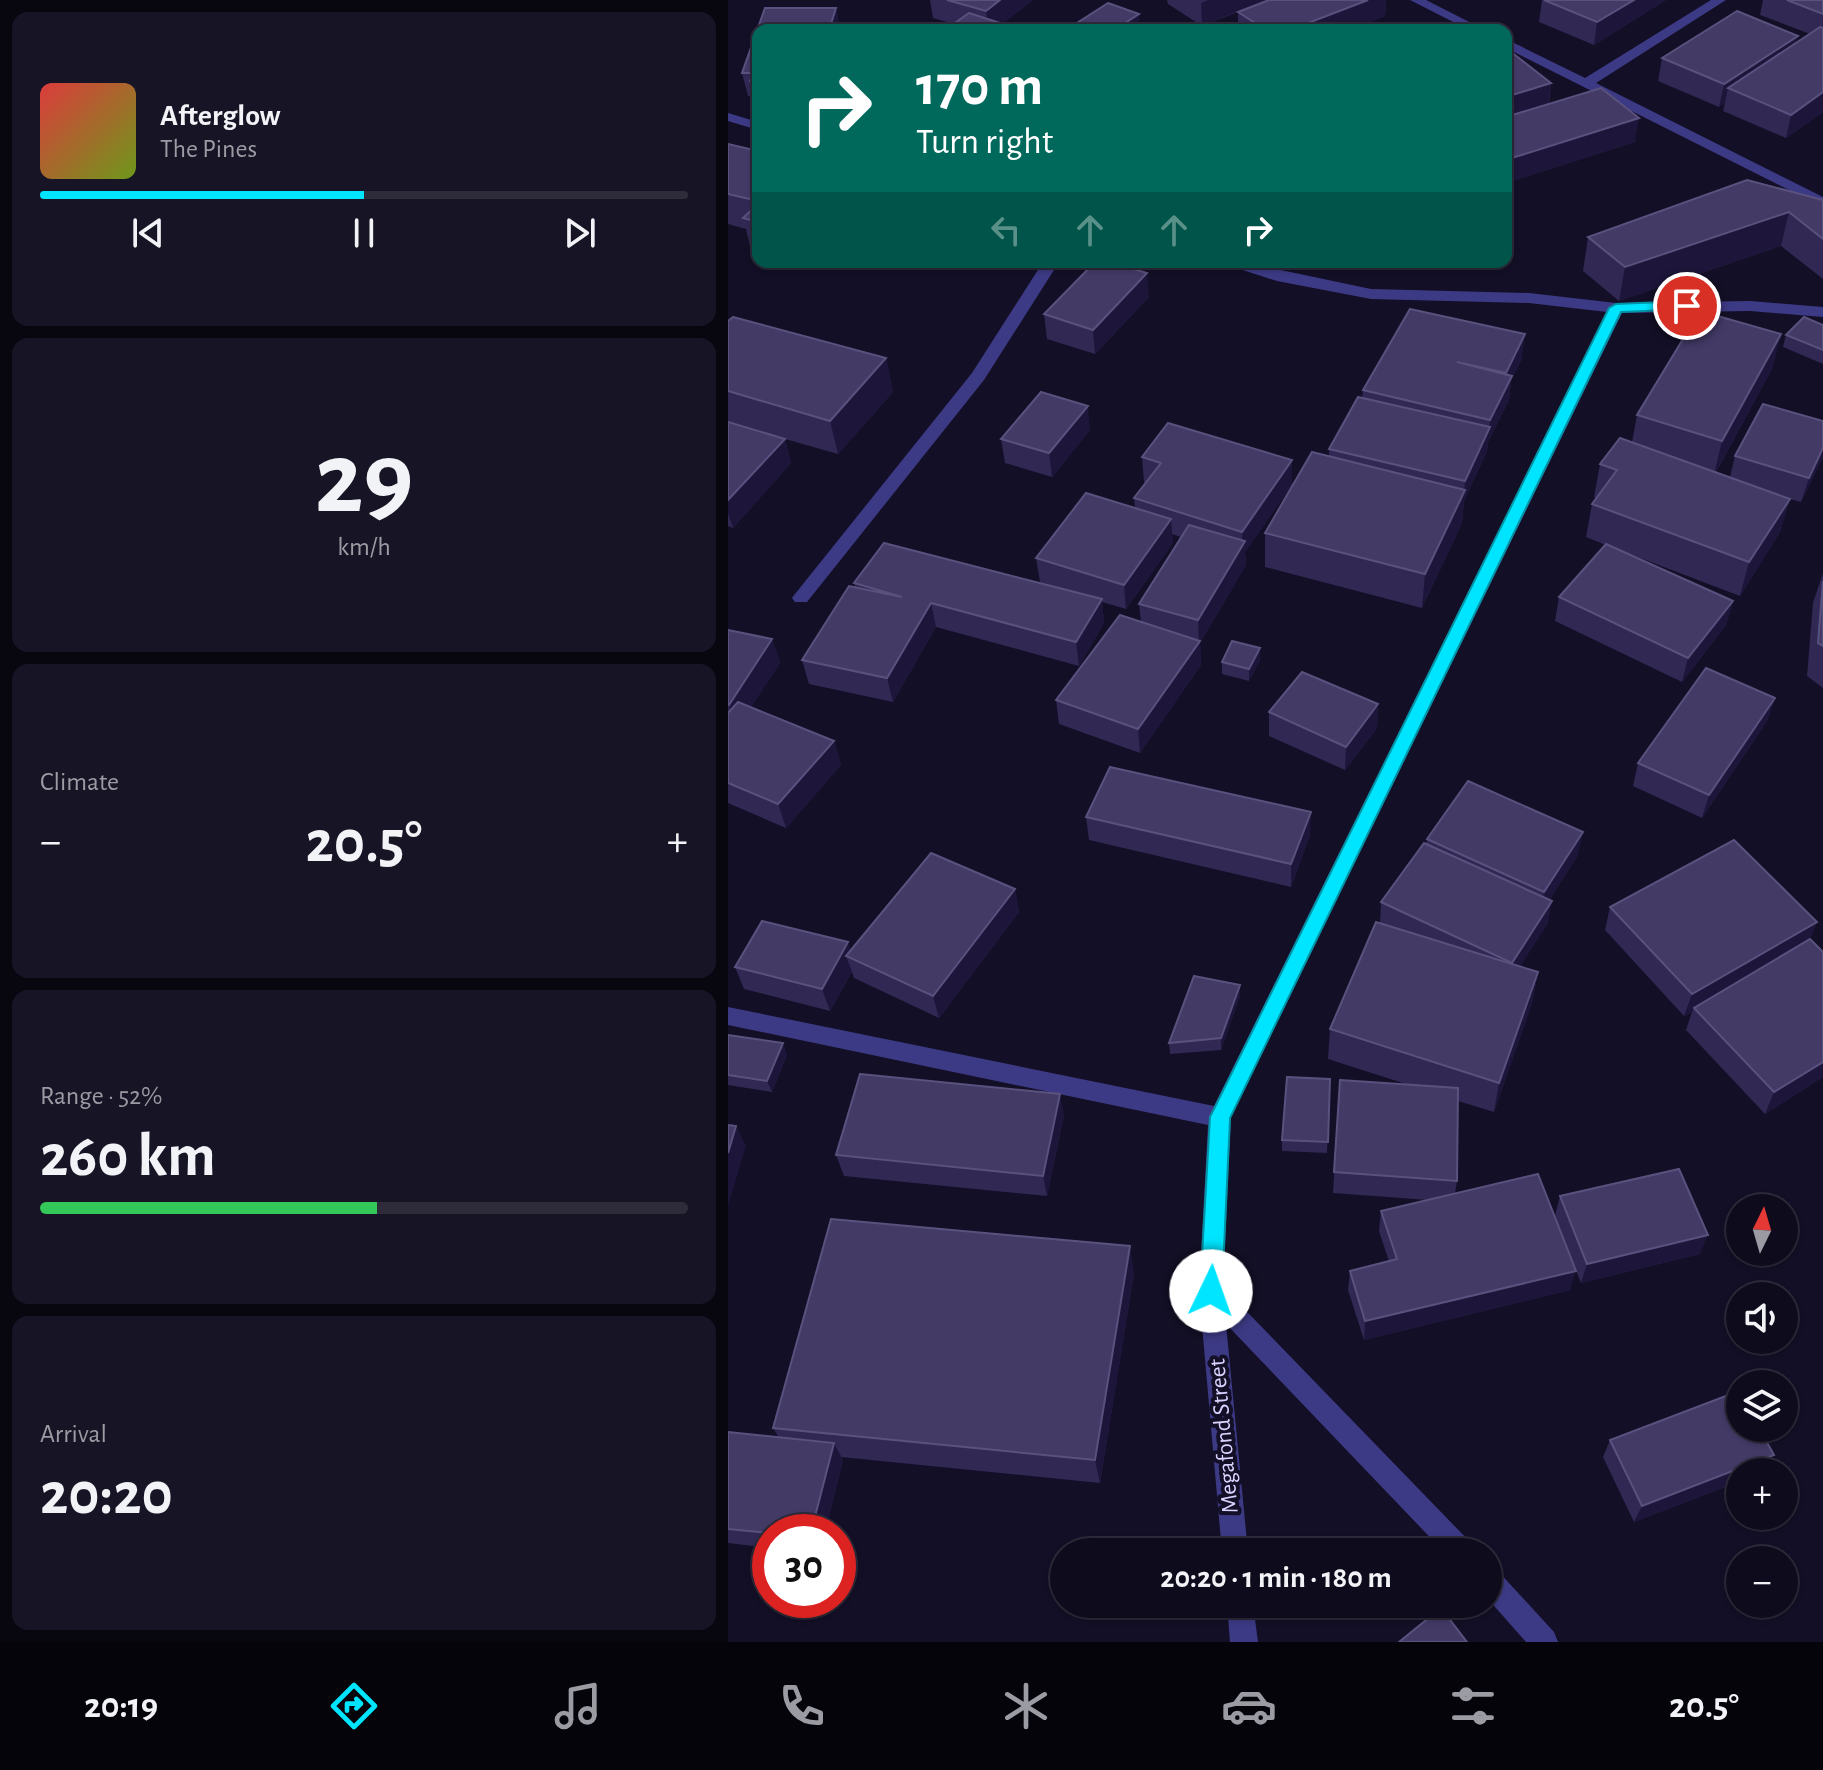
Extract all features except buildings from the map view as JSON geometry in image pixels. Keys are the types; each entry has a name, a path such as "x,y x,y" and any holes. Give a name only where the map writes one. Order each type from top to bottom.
{"street":[{"path":"1416,0 1466,24"},
{"path":"1588,82 1720,0"},
{"path":"1512,46 1823,203"},
{"path":"731,121 752,125"},
{"path":"801,598 978,376 1047,268"},
{"path":"1248,268 1371,294 1529,298 1616,308 1750,306 1823,312"},
{"name":"Megafond Street","path":"1234,1538 1211,1291 1220,1117 1616,308"},
{"path":"728,1016 1220,1117"},
{"path":"1211,1291 1449,1538"},
{"path":"1502,1595 1544,1642"},
{"path":"1241,1618 1244,1642"}],"route":[{"path":"1211,1291 1220,1117 1616,308 1687,306"}]}
